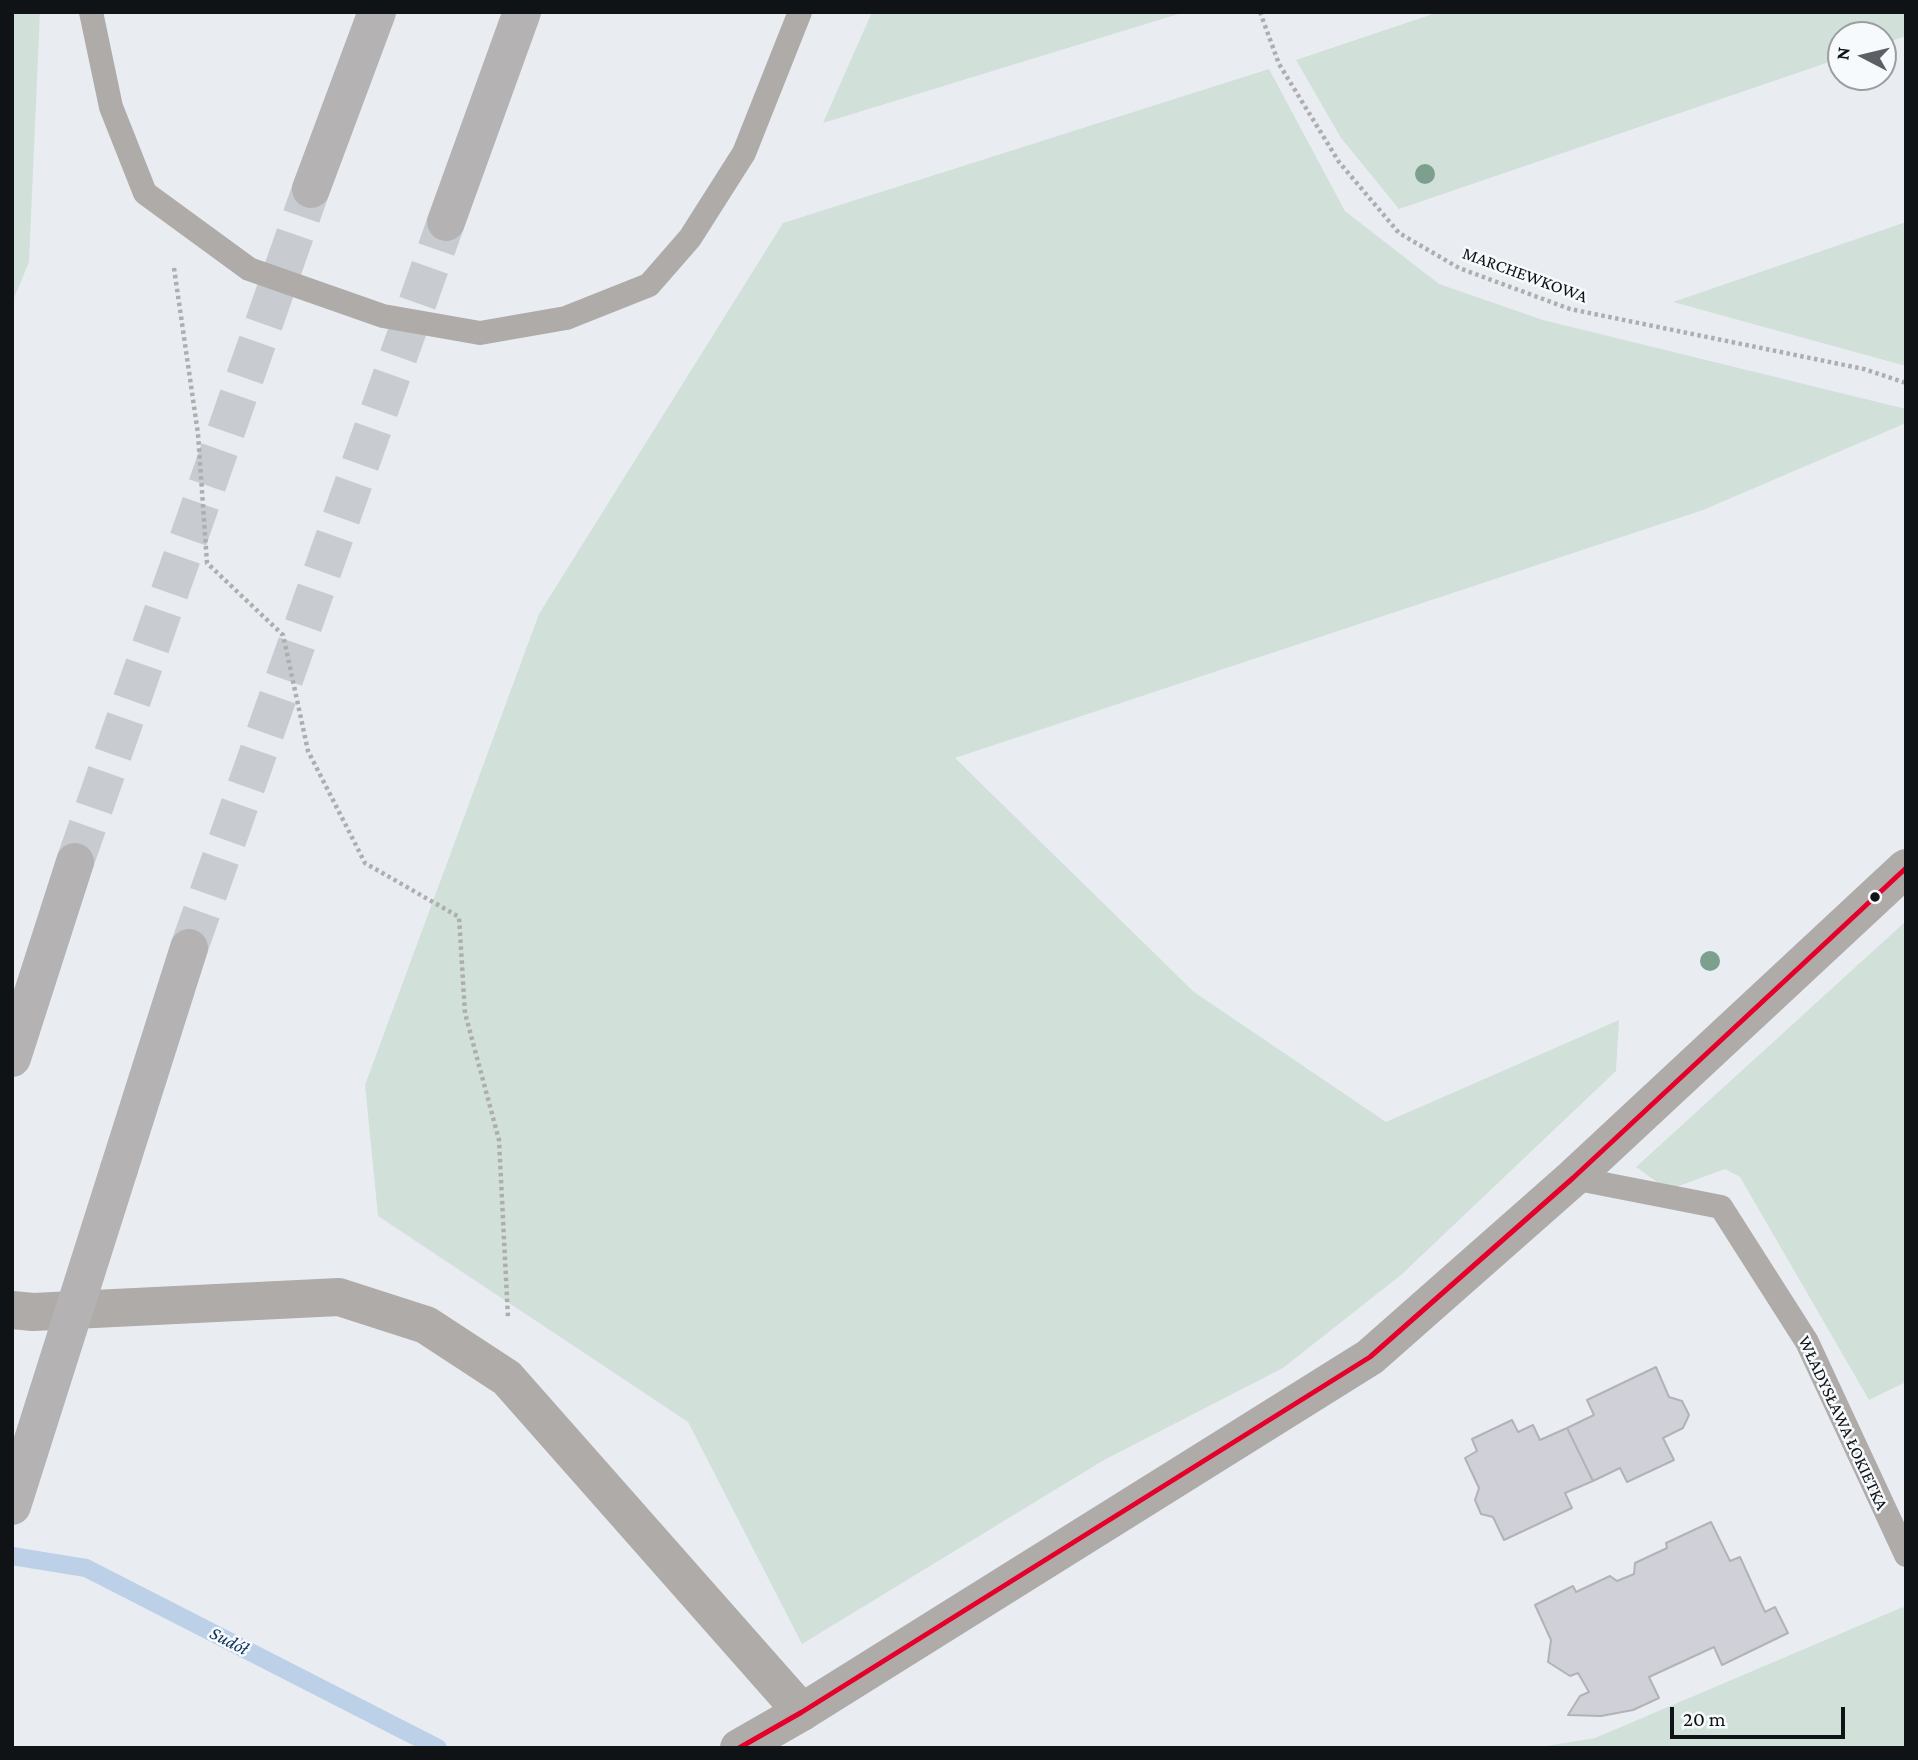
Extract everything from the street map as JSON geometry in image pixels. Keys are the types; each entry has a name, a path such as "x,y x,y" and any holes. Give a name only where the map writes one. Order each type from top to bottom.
{"highway":[{"path":"311,189 377,12"},
{"path":"446,222 522,12"},
{"path":"12,1058 75,862"},
{"path":"12,1506 189,948"}],"street":[{"path":"739,1748 802,1712 1370,1357 1573,1178 1906,868"},
{"path":"12,1310 33,1312 339,1297 426,1325 508,1378 802,1712"}],"lane":[{"path":"90,12 111,107 145,193 249,269 383,316 480,333 566,317 649,285 691,238 744,153 800,12"},
{"name":"WŁADYSŁAWA ŁOKIETKA","path":"1573,1178 1721,1207 1807,1342 1906,1555"}],"path":[{"name":"MARCHEWKOWA","path":"1260,12 1279,64 1339,162 1399,233 1460,268 1570,309 1864,369 1906,383"},
{"path":"171,212 173,259 198,434 207,563 283,635 308,751 365,863 459,917 465,1013 499,1140 508,1284 508,1378"}],"shaded area":[{"path":"12,12 40,12 29,262 12,303"},
{"path":"872,12 1185,12 823,123"},
{"path":"1439,12 1906,12 1906,36 1897,39 1897,21 1827,21 1827,63 1399,209 1341,138 1296,60"},
{"path":"1269,69 1345,211 1439,284 1543,320 1906,409 1906,423 1703,510 955,758 1194,992 1386,1122 1619,1020 1616,1071 1401,1275 1283,1368 1104,1460 802,1644 688,1422 378,1216 365,1085 539,614 783,223"},
{"path":"1906,222 1906,366 1673,302"},
{"path":"1906,921 1906,1382 1869,1400 1740,1177 1725,1169 1668,1190 1636,1167"},
{"path":"1903,1607 1906,1615 1906,1748 1534,1748 1595,1738"}],"building":[{"path":"1656,1367 1669,1397 1682,1401 1689,1415 1683,1428 1663,1438 1674,1460 1627,1482 1620,1468 1593,1481 1567,1428 1594,1415 1587,1400"},
{"path":"1512,1420 1518,1432 1533,1425 1540,1440 1567,1428 1593,1481 1565,1493 1572,1508 1504,1540 1493,1517 1481,1514 1475,1500 1479,1488 1465,1458 1477,1451 1472,1439"},
{"path":"1711,1522 1730,1561 1740,1557 1765,1612 1775,1607 1788,1633 1722,1665 1714,1647 1649,1677 1659,1698 1633,1710 1601,1716 1568,1715 1580,1696 1589,1692 1578,1673 1570,1676 1548,1662 1551,1640 1535,1605 1573,1586 1576,1592 1610,1576 1617,1581 1634,1574 1635,1563 1667,1548 1666,1543"}],"waterway":[{"name":"Sudół","path":"12,1556 86,1568 438,1748"}],"tunnel":[{"path":"75,862 311,189"},
{"path":"189,948 446,222"}],"transit line":[{"path":"739,1748 802,1712 1370,1357 1573,1178 1906,868"}]}
